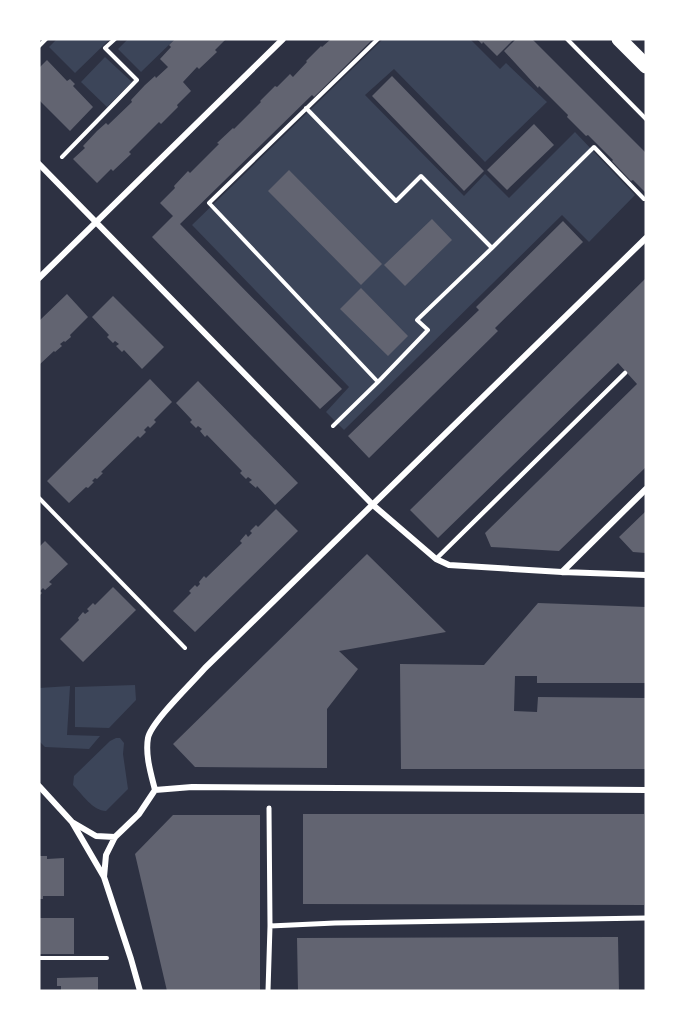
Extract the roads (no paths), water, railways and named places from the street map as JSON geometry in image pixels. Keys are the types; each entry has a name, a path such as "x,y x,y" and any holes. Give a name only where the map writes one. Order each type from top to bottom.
{"main road":[{"path":"619,39 646,66"}],"street":[{"path":"39,278 282,39"},
{"path":"39,164 373,505 436,559 449,565 646,575"},
{"path":"104,877 106,855 115,837 139,814 155,790 148,760 148,736 158,720 205,668 646,238"},
{"path":"562,572 646,489"},
{"path":"39,786 72,822 104,877 140,991"},
{"path":"155,790 192,787 646,790"},
{"path":"268,991 269,808"},
{"path":"72,822 96,836 115,837"},
{"path":"270,926 646,918"}],"lane":[{"path":"436,559 625,373"}]}
